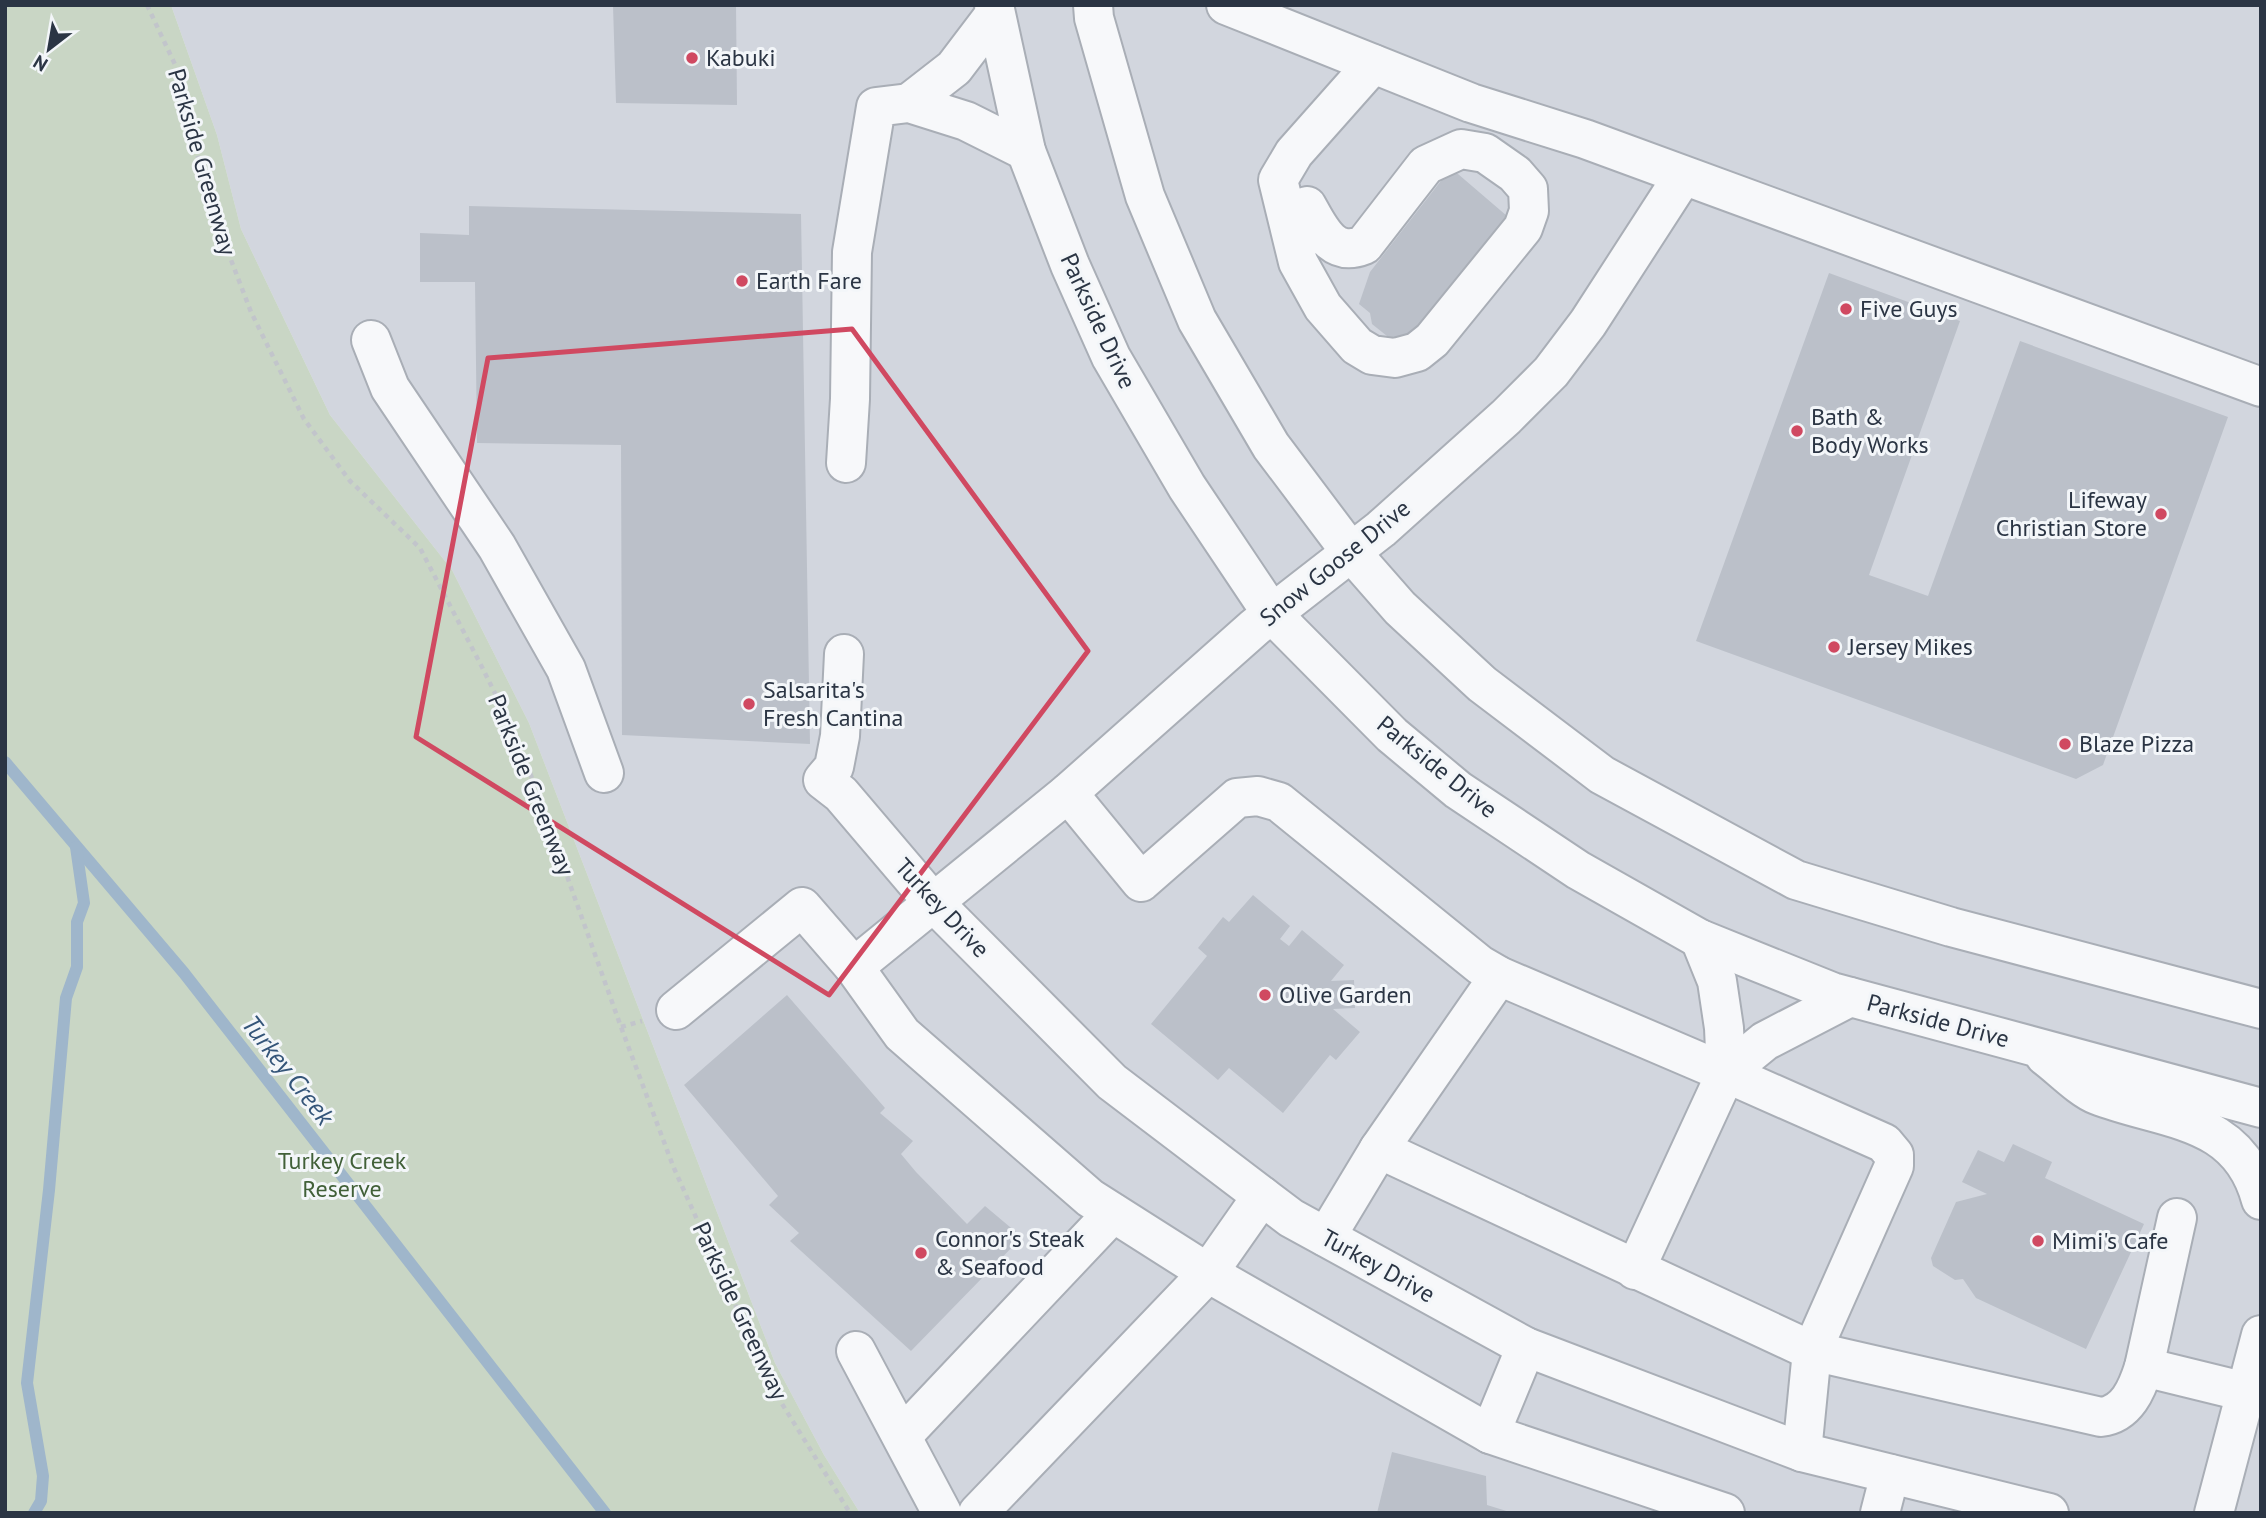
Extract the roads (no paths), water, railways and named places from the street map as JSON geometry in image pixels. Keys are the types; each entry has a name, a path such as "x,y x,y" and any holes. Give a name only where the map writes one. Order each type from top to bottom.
{"street":[{"path":"1093,5 1094,18 1145,196 1197,320 1271,446 1350,551 1400,608 1482,684 1602,775 1796,880 1951,927 2261,1009"},
{"path":"1226,5 1471,103 1585,139 2261,387"},
{"path":"846,463 850,400 852,253 892,105 954,68 995,10"},
{"name":"Parkside Drive","path":"995,10 1026,151 1070,265 1111,357 1187,488 1272,614 1392,734 1458,790 1578,870 1700,939 1832,992 2261,1108"},
{"path":"1307,206 1323,235 1338,246 1352,250 1364,245 1426,165 1461,149 1485,153 1515,174 1528,189 1529,211 1523,228 1432,340 1417,352 1395,358 1372,355 1357,346 1322,307 1298,261 1278,180 1294,153 1373,64"},
{"path":"892,105 966,121 1026,151"},
{"name":"Snow Goose Drive","path":"854,967 1068,793 1272,614 1381,529 1506,417 1551,372 1588,323 1683,176"},
{"path":"371,340 390,388 498,547 566,670 604,773"},
{"name":"Turkey Drive","path":"844,654 839,736 834,767 820,780 932,901 1112,1082 1291,1219 1527,1347 1802,1452 2049,1513"},
{"path":"1068,793 1141,882 1237,798 1258,796 1279,802 1480,965 1499,976 1884,1143 1895,1155 1894,1166 1812,1351 1802,1452"},
{"path":"676,1010 802,907 854,967 902,1034 1090,1198 1208,1273 1490,1434 1725,1513"},
{"path":"1700,939 1717,981 1724,1028 1726,1073"},
{"path":"1326,1237 1379,1149 1499,976"},
{"path":"1635,1270 1726,1073 1765,1041 1850,997"},
{"path":"2033,1046 2094,1094 2199,1125 2225,1141 2239,1155 2258,1189 2261,1200"},
{"path":"1379,1149 1812,1351 2101,1417 2111,1415 2126,1403 2136,1390 2144,1367 2178,1218"},
{"path":"978,1513 1208,1273 1262,1196"},
{"path":"902,1436 1113,1213"},
{"path":"2214,1513 2249,1410 2261,1335"},
{"path":"1490,1434 1527,1347"},
{"path":"856,1351 942,1513"},
{"path":"2144,1367 2249,1410"},
{"path":"1880,1513 1890,1474"}],"waterway":[{"name":"Turkey Creek","path":"5,762 184,973 605,1513"},
{"path":"34,1513 41,1501 43,1476 27,1383 49,1190 66,998 77,967 77,922 84,903 76,847"}],"place":[{"name":"Kabuki","path":"692,58"},
{"name":"Earth Fare","path":"742,281"},
{"name":"Five Guys","path":"1846,309"},
{"name":"Bath & Body Works","path":"1797,431"},
{"name":"Lifeway Christian Store","path":"2161,514"},
{"name":"Jersey Mikes","path":"1834,647"},
{"name":"Salsarita's Fresh Cantina","path":"749,704"},
{"name":"Blaze Pizza","path":"2065,744"},
{"name":"Olive Garden","path":"1265,995"},
{"name":"Mimi's Cafe","path":"2038,1241"},
{"name":"Connor's Steak & Seafood","path":"921,1253"}],"park label":[{"name":"Turkey Creek Reserve","path":"342,1175"}]}
